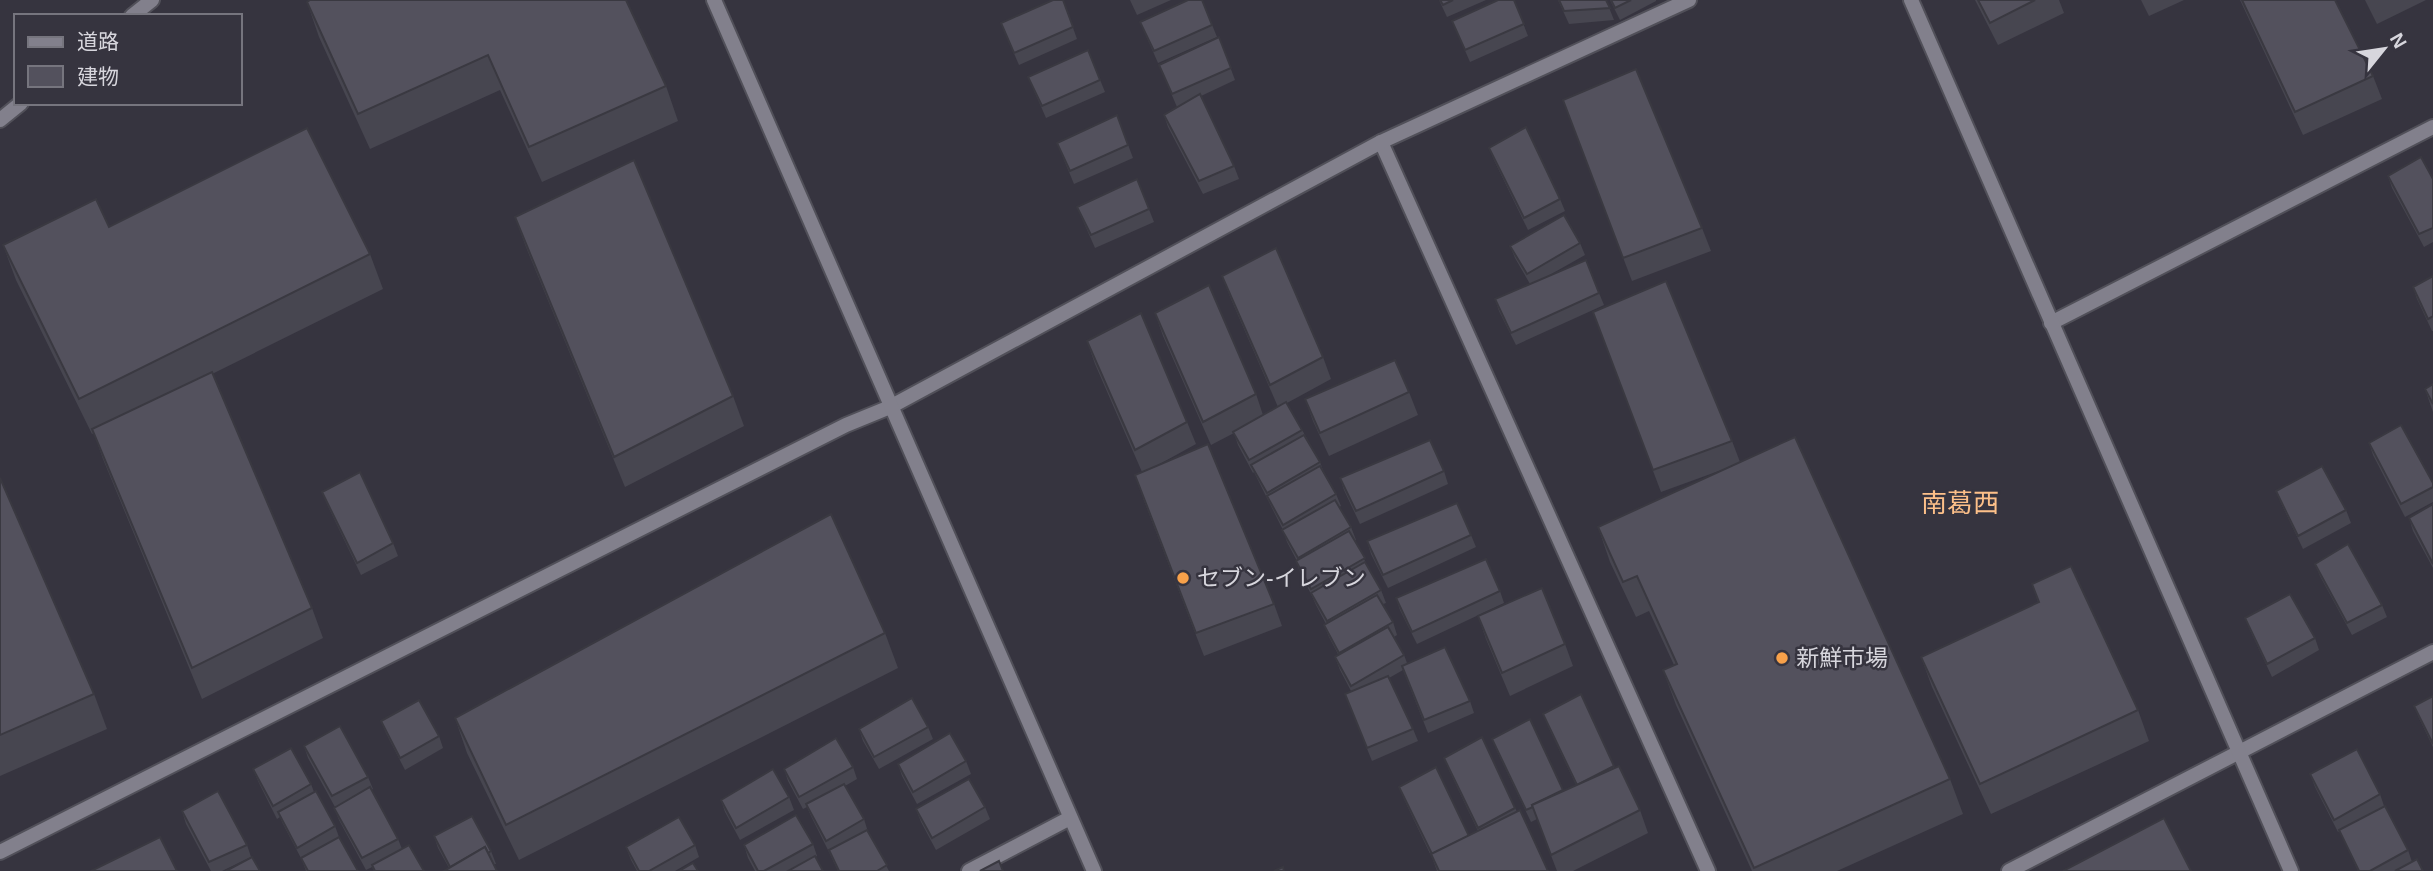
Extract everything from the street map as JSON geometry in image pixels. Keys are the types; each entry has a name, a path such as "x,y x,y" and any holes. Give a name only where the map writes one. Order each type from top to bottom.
{"street":[{"path":"134,14 152,0"},
{"path":"714,0 1094,871"},
{"path":"0,852 846,425 890,407 1381,142 1689,0"},
{"path":"1911,0 2291,871"},
{"path":"0,120 19,105"},
{"path":"2051,323 2433,127"},
{"path":"1381,142 1708,871"},
{"path":"2009,871 2433,652"},
{"path":"969,871 1070,818"}],"building":[{"path":"626,0 666,86 529,147 488,55 358,114 307,2"},
{"path":"1053,0 1063,0 1073,27 1014,53 1001,23"},
{"path":"1188,0 1202,0 1212,25 1154,51 1140,22"},
{"path":"1440,0 1453,0 1443,5"},
{"path":"1498,0 1514,0 1524,24 1465,50 1452,21"},
{"path":"1559,0 1606,0 1610,8 1564,11"},
{"path":"1611,0 1631,0 1615,8"},
{"path":"1978,0 2035,0 1990,23"},
{"path":"2242,0 2335,0 2373,76 2295,112"},
{"path":"1219,37 1231,68 1172,94 1159,65"},
{"path":"1088,50 1100,80 1042,106 1028,77"},
{"path":"1636,69 1702,228 1623,258 1563,100"},
{"path":"1200,94 1234,166 1199,181 1164,115"},
{"path":"1117,115 1128,145 1070,171 1057,143"},
{"path":"1526,127 1560,199 1524,218 1489,148"},
{"path":"307,128 370,254 79,399 3,245 96,199 109,227"},
{"path":"2421,157 2433,179 2433,228 2419,234 2388,176"},
{"path":"634,160 733,396 614,457 515,217"},
{"path":"1137,179 1149,209 1091,235 1077,207"},
{"path":"1564,215 1580,243 1527,274 1510,246"},
{"path":"1276,248 1323,357 1270,385 1222,276"},
{"path":"1586,260 1599,293 1511,333 1495,299"},
{"path":"2433,276 2433,316 2428,319 2413,287"},
{"path":"1666,281 1732,441 1653,470 1593,312"},
{"path":"1209,285 1256,394 1203,422 1155,313"},
{"path":"1141,313 1187,422 1135,450 1087,341"},
{"path":"1395,360 1409,392 1320,433 1305,399"},
{"path":"212,372 312,608 192,668 92,429"},
{"path":"2433,384 2433,404 2425,389"},
{"path":"1286,402 1302,430 1249,460 1233,432"},
{"path":"2401,425 2433,487 2401,504 2369,443"},
{"path":"1304,435 1320,462 1267,493 1251,465"},
{"name":"新鮮市場","path":"1795,437 1950,779 1754,868 1663,670 1677,664 1637,576 1623,582 1598,527"},
{"path":"1430,440 1444,471 1356,511 1340,478"},
{"path":"1208,444 1274,604 1196,633 1135,475"},
{"path":"1320,466 1336,494 1283,525 1267,496"},
{"path":"2322,466 2346,510 2298,536 2276,491"},
{"path":"360,472 393,543 357,563 322,492"},
{"path":"0,478 94,694 0,735"},
{"path":"1335,500 1351,527 1298,558 1282,530"},
{"path":"1457,503 1471,535 1383,575 1367,541"},
{"path":"2433,504 2433,564 2409,518"},
{"path":"831,514 885,633 506,825 455,718"},
{"path":"1349,531 1365,558 1311,589 1296,561"},
{"path":"2348,544 2382,605 2347,623 2315,564"},
{"path":"1486,559 1500,591 1412,632 1396,598"},
{"path":"1365,562 1381,590 1327,621 1311,593"},
{"path":"2071,566 2138,710 1980,784 1921,657 2039,602 2032,584"},
{"path":"1542,588 1565,644 1502,673 1478,616"},
{"path":"2290,594 2315,638 2267,664 2245,618"},
{"path":"1377,595 1393,622 1339,653 1324,625"},
{"path":"1388,627 1404,655 1351,686 1335,657"},
{"path":"1445,647 1470,701 1424,720 1402,666"},
{"path":"1388,676 1413,729 1367,748 1345,694"},
{"path":"1581,694 1614,766 1577,785 1543,714"},
{"path":"2433,696 2433,744 2414,706"},
{"path":"912,698 928,727 874,757 859,729"},
{"path":"419,700 439,736 400,758 381,721"},
{"path":"1530,719 1563,790 1526,810 1492,739"},
{"path":"340,726 368,777 332,796 304,746"},
{"path":"950,733 966,761 913,792 898,764"},
{"path":"1482,737 1515,808 1478,828 1444,758"},
{"path":"836,738 853,767 799,797 784,769"},
{"path":"291,748 311,784 273,806 253,769"},
{"path":"2357,749 2380,794 2334,820 2310,774"},
{"path":"1619,766 1640,810 1551,855 1532,805"},
{"path":"1436,767 1469,836 1432,854 1399,787"},
{"path":"773,769 789,797 736,828 721,800"},
{"path":"969,779 985,807 932,838 916,809"},
{"path":"844,784 864,819 826,841 806,804"},
{"path":"370,787 398,839 362,858 334,808"},
{"path":"218,791 247,845 209,862 182,811"},
{"path":"316,791 335,826 297,848 278,812"},
{"path":"2385,806 2408,850 2370,871 2359,871 2339,830"},
{"path":"1520,810 1548,871 1439,871 1431,854"},
{"path":"796,815 813,844 764,871 758,871 744,845"},
{"path":"472,816 491,851 488,853 485,847 450,867 434,836"},
{"path":"679,817 695,845 649,871 639,871 626,847"},
{"path":"2164,818 2191,871 2063,871"},
{"path":"867,830 887,865 877,871 839,871 829,850"},
{"path":"160,837 177,871 91,871"},
{"path":"339,837 358,871 308,871 301,858"},
{"path":"409,845 424,871 375,871 372,865"},
{"path":"485,847 497,871 444,871"},
{"path":"815,856 823,871 788,871"},
{"path":"252,857 260,871 226,871"},
{"path":"2417,859 2423,871 2395,871"},
{"path":"999,861 1003,871 980,871"},
{"path":"693,863 698,871 679,871"}],"place":[{"name":"セブン-イレブン","path":"1183,578"},
{"name":"新鮮市場","path":"1782,658"}],"district":[{"name":"南葛西","path":"1960,503"}]}
